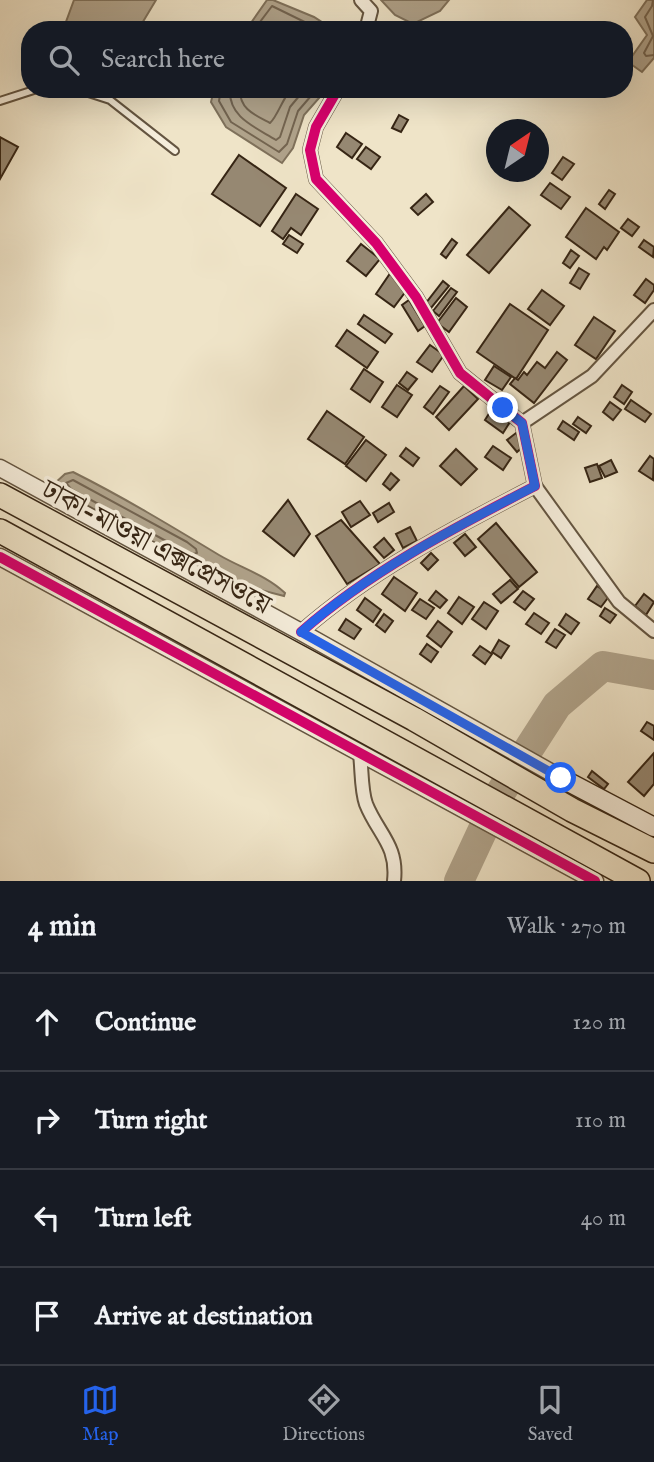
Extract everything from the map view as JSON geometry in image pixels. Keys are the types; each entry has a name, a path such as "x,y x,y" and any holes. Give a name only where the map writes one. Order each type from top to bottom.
{"highway":[{"name":"ঢাকা-মাওয়া এক্সপ্রেসওয়ে","path":"0,495 420,711 572,810 654,851"},
{"path":"0,531 638,881"}],"main road":[{"path":"561,778 654,827"}],"street":[{"path":"361,0 371,11 368,21"},
{"path":"333,98 316,127 310,150 316,179 376,243 416,297 460,373 522,423 535,486 620,602 654,631"},
{"path":"522,423 592,376 654,310"},
{"path":"0,468 301,632 420,711 561,778"},
{"path":"301,632 329,608 439,536 535,486"},
{"path":"0,557 595,881"},
{"path":"360,754 366,803 396,863 394,881"}],"lane":[{"path":"0,101 21,94"},
{"path":"104,98 175,151"}],"water":[{"path":"74,0 156,0 143,21 66,21"},
{"path":"267,0 273,0 320,21 252,21"},
{"path":"381,0 449,0 440,11 419,21 407,21 395,15"},
{"path":"647,0 654,0 654,58 642,72 633,66 633,55 647,35 635,17"},
{"path":"212,98 319,98 304,115 293,148 282,163 226,127 211,102"},
{"path":"73,472 270,581 285,593 284,596 241,585 173,553 56,488 55,483 65,474"}],"building":[{"path":"399,115 408,120 401,132 392,128"},
{"path":"346,133 362,144 352,158 337,147"},
{"path":"0,137 18,147 0,179"},
{"path":"366,147 380,157 371,169 357,159"},
{"path":"239,155 286,188 260,226 212,194"},
{"path":"563,157 574,164 562,180 552,173"},
{"path":"550,183 570,197 561,209 541,195"},
{"path":"609,190 615,194 605,209 599,204"},
{"path":"296,194 318,209 301,235 291,228 283,239 272,231"},
{"path":"426,194 433,202 418,215 411,208"},
{"path":"509,207 530,225 489,273 467,255"},
{"path":"586,208 619,232 607,250 604,247 596,259 566,237"},
{"path":"628,219 639,227 632,236 621,228"},
{"path":"289,235 303,244 297,253 283,244"},
{"path":"452,239 457,243 446,258 441,254"},
{"path":"644,240 654,247 653,257 639,247"},
{"path":"361,244 380,259 366,276 347,261"},
{"path":"571,250 579,256 570,268 563,263"},
{"path":"579,268 589,274 580,289 570,283"},
{"path":"391,272 406,291 394,307 376,294"},
{"path":"646,279 654,285 654,290 645,303 634,295"},
{"path":"443,281 449,286 431,308 426,303"},
{"path":"451,288 457,292 439,316 433,311"},
{"path":"542,290 564,306 550,325 528,309"},
{"path":"456,298 467,307 449,332 437,323"},
{"path":"409,300 425,326 418,331 402,305"},
{"path":"510,304 548,330 516,379 477,352"},
{"path":"364,315 392,334 385,343 358,324"},
{"path":"594,317 615,331 596,359 575,345"},
{"path":"347,330 378,352 367,368 336,346"},
{"path":"430,345 444,355 432,372 417,362"},
{"path":"557,352 567,360 534,403 510,384 515,378 518,380 524,372 527,375 537,362 545,368"},
{"path":"494,366 511,377 502,390 485,380"},
{"path":"364,369 383,382 370,402 351,389"},
{"path":"407,372 417,379 408,390 399,383"},
{"path":"397,385 412,395 397,417 382,407"},
{"path":"622,385 632,392 624,404 614,397"},
{"path":"440,386 449,392 433,414 424,407"},
{"path":"464,386 478,399 449,430 436,417"},
{"path":"631,400 651,414 645,422 625,409"},
{"path":"610,402 621,410 613,420 603,412"},
{"path":"492,409 510,422 503,433 485,420"},
{"path":"327,411 364,437 345,464 308,439"},
{"path":"578,417 591,426 586,433 573,424"},
{"path":"563,421 579,432 574,440 558,429"},
{"path":"516,433 526,444 517,452 507,440"},
{"path":"366,440 386,455 366,481 346,466"},
{"path":"493,446 511,458 503,470 485,457"},
{"path":"406,448 419,458 413,466 400,456"},
{"path":"456,449 477,469 461,485 440,466"},
{"path":"650,456 654,459 653,480 639,471"},
{"path":"611,460 617,472 605,477 599,466"},
{"path":"597,464 602,478 590,482 585,468"},
{"path":"391,473 399,480 390,490 383,484"},
{"path":"288,500 310,534 294,556 263,531"},
{"path":"360,501 370,515 351,527 342,512"},
{"path":"389,503 394,512 378,522 373,513"},
{"path":"341,520 380,564 347,584 316,536"},
{"path":"496,523 537,572 519,587 478,539"},
{"path":"410,527 417,541 403,548 396,534"},
{"path":"465,534 476,547 465,556 454,543"},
{"path":"384,538 394,550 384,558 374,547"},
{"path":"431,553 438,560 428,570 421,563"},
{"path":"394,577 417,593 405,611 382,594"},
{"path":"510,580 518,589 501,603 493,594"},
{"path":"597,586 610,595 601,607 588,599"},
{"path":"436,591 447,600 440,608 429,600"},
{"path":"523,591 534,599 525,610 514,602"},
{"path":"644,594 654,602 646,615 635,606"},
{"path":"459,597 474,607 462,624 448,613"},
{"path":"365,598 381,610 373,622 357,610"},
{"path":"420,599 434,608 426,619 412,610"},
{"path":"484,602 498,611 486,629 472,619"},
{"path":"605,608 616,615 610,623 600,616"},
{"path":"534,613 549,623 541,634 526,624"},
{"path":"384,614 393,621 385,632 376,625"},
{"path":"566,614 579,623 571,634 559,625"},
{"path":"346,619 361,629 354,639 339,630"},
{"path":"438,621 452,632 441,647 427,636"},
{"path":"555,629 565,635 556,648 546,642"},
{"path":"499,640 509,646 501,658 492,652"},
{"path":"427,644 438,652 431,662 420,654"},
{"path":"480,646 492,654 485,664 473,655"},
{"path":"647,722 654,726 654,740 641,731"},
{"path":"654,753 654,784 644,796 628,782"},
{"path":"592,771 608,784 604,789 588,777"}],"waterway":[{"path":"459,881 499,795 557,705 603,666 654,675"}],"cycle path":[{"path":"301,632 355,589 384,570 535,486 522,423 460,373 416,297 376,243 316,179 310,150 316,127 333,98"},
{"path":"0,557 595,881"}],"route":[{"path":"503,408 522,423 535,486 439,536 329,608 301,632 561,778"}]}
